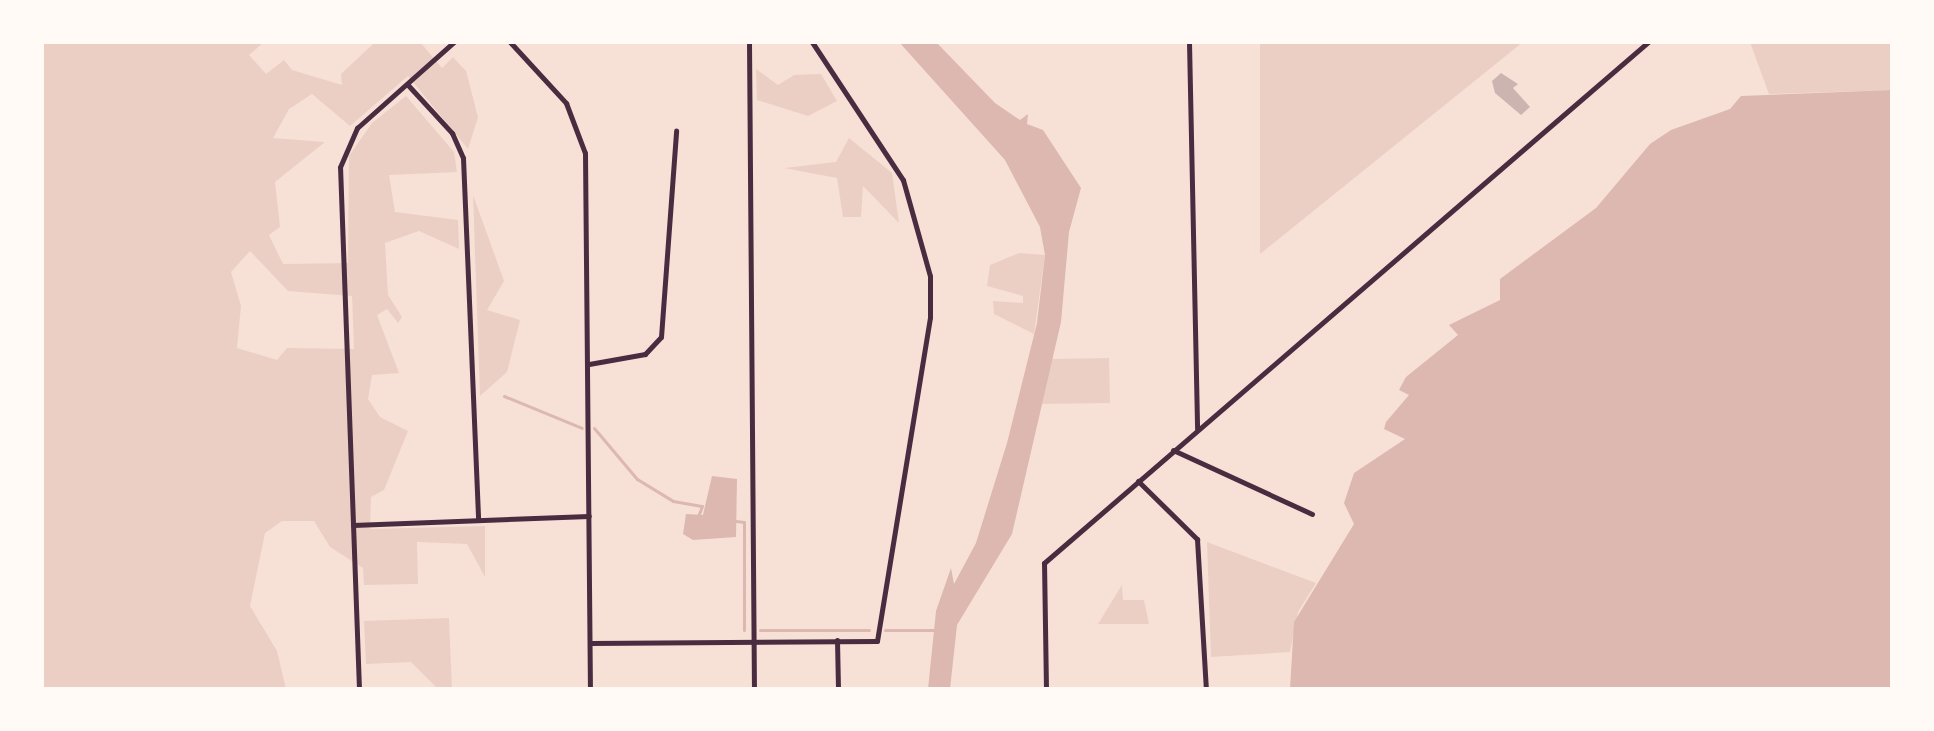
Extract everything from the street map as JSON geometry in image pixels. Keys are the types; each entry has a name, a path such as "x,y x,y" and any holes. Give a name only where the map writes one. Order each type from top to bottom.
{"street":[{"path":"359,689 340,167 357,128 454,42"},
{"path":"510,42 555,88 581,135 589,364 590,689"},
{"path":"749,42 754,689"},
{"path":"590,643 877,641 930,317 930,276 903,180 812,42"},
{"path":"1189,42 1197,429"},
{"path":"1046,689 1041,566 1648,42"},
{"path":"407,84 452,133 463,158 478,519"},
{"path":"589,364 645,354 661,337 676,131"},
{"path":"1173,450 1312,514"},
{"path":"1138,481 1197,539 1206,689"},
{"path":"353,525 589,516"},
{"path":"837,640 838,689"}],"shaded area":[{"path":"42,42 264,42 249,55 266,74 284,60 292,70 342,85 341,74 375,42 420,42 442,68 453,57 466,71 478,117 468,149 408,76 350,126 312,94 289,109 273,138 325,142 275,182 280,227 269,235 283,264 348,263 349,156 372,123 406,96 454,152 457,172 389,175 395,212 458,220 459,249 419,231 385,243 388,295 402,317 398,323 387,309 377,315 399,373 372,375 368,399 380,417 408,431 384,490 371,497 370,529 485,526 485,577 467,544 417,542 418,584 364,585 363,568 330,547 314,521 282,521 265,533 250,606 277,651 286,689 42,689","holes":["250,251 288,291 352,296 354,349 287,348 277,360 237,348 241,306 231,272"]},
{"path":"899,42 936,42 995,103 1020,120 1028,114 1027,124 1043,130 1081,188 1069,232 1061,322 1012,534 957,625 950,689 928,689 936,611 951,568 954,584 976,543 1007,443 1037,323 1045,255 1040,227 1005,160"},
{"path":"1260,42 1523,42 1260,254"},
{"path":"1750,42 1892,42 1892,90 1769,94"},
{"path":"756,69 778,85 794,75 821,74 837,101 808,116 757,100"},
{"path":"1892,90 1892,689 1290,689 1294,622 1354,524 1344,503 1354,473 1405,439 1384,429 1386,422 1409,395 1399,390 1406,377 1458,335 1449,325 1500,300 1500,279 1596,208 1650,144 1671,130 1730,109 1741,96"},
{"path":"849,138 892,173 899,223 863,186 861,217 843,217 837,178 784,168 836,162"},
{"path":"473,195 504,281 487,310 520,320 507,372 480,396"},
{"path":"1019,253 1045,255 1034,334 994,314 993,301 1023,303 1023,296 987,286 990,265"},
{"path":"1109,358 1110,403 1040,404 1052,359"},
{"path":"712,476 737,479 736,537 693,540 683,534 686,514 703,515"},
{"path":"1207,542 1316,583 1298,612 1290,652 1211,657"},
{"path":"1122,585 1123,600 1144,600 1149,624 1098,624"},
{"path":"449,618 452,689 438,689 411,662 366,664 364,621"}],"building":[{"path":"1501,73 1518,84 1513,88 1530,107 1521,115 1495,93 1492,81"}],"waterway":[{"path":"504,396 582,428"},
{"path":"594,428 637,479 673,501 702,506 699,514"},
{"path":"736,521 744,522 744,630"},
{"path":"760,630 869,630"},
{"path":"885,630 937,630"}]}
